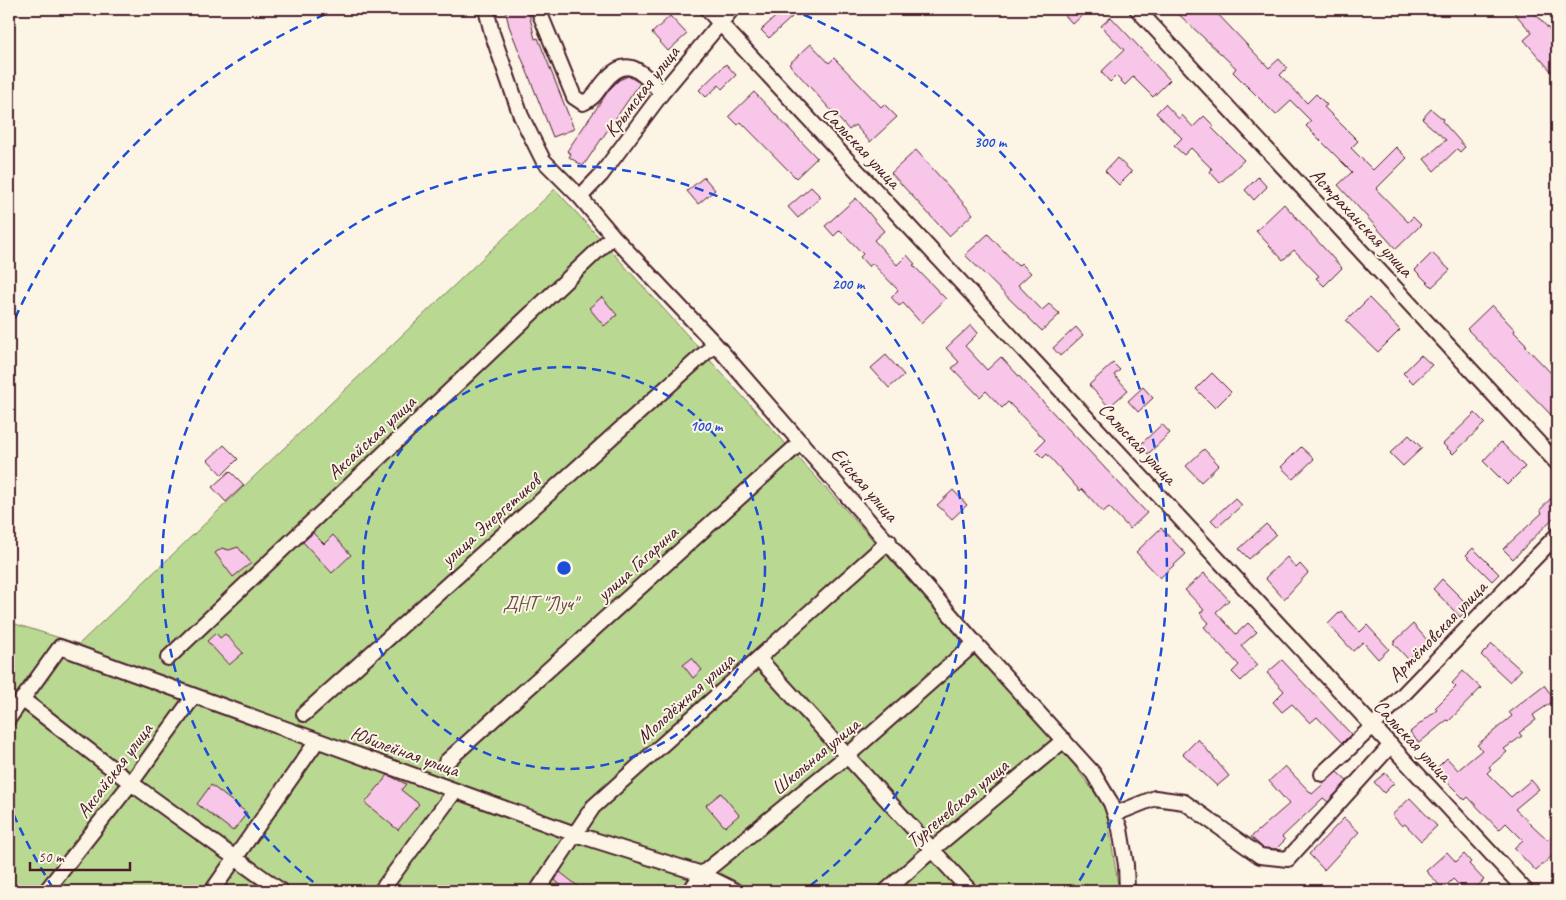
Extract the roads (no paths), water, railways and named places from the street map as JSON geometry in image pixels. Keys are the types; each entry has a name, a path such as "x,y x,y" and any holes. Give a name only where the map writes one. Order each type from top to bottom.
{"street":[{"name":"Ейская улица","path":"486,9 492,33 521,116 543,160 580,197 608,241 715,344 889,542 970,647 1060,744 1093,774 1113,809 1126,865 1127,891"},
{"path":"538,9 574,98 584,103 594,98 604,81 616,70 630,66 636,69 662,94"},
{"name":"Крымская улица","path":"580,197 602,175 662,94 713,16 732,9"},
{"name":"Астраханская улица","path":"1137,9 1557,463"},
{"name":"Сальская улица","path":"713,16 1526,891"},
{"name":"Аксайская улица","path":"168,658 608,241"},
{"name":"улица Энергетиков","path":"304,714 715,344"},
{"name":"улица Гагарина","path":"446,762 801,442"},
{"name":"Артёмовская улица","path":"1322,774 1373,726 1557,536"},
{"name":"Молодёжная улица","path":"537,891 593,807 889,542"},
{"name":"Юбилейная улица","path":"22,699 60,647 575,834 702,874 736,891"},
{"name":"Школьная улица","path":"690,891 702,874 847,756 970,647"},
{"path":"758,660 970,891"},
{"name":"Аксайская улица","path":"46,891 131,783 194,696"},
{"path":"9,718 22,699 131,783 281,891"},
{"path":"212,891 237,859 317,741"},
{"name":"Тургеневская улица","path":"886,891 933,849 1060,744"},
{"path":"1113,809 1155,798 1184,802 1260,856 1288,859 1391,745"},
{"path":"381,891 455,791"}],"park label":[{"name":"ДНТ \"Луч\"","path":"540,603"}]}
